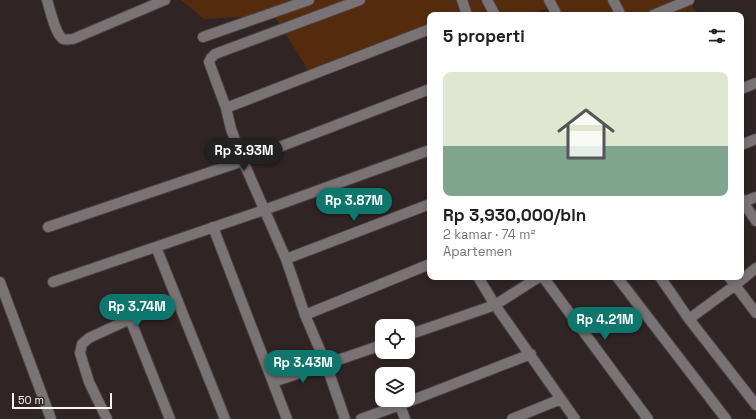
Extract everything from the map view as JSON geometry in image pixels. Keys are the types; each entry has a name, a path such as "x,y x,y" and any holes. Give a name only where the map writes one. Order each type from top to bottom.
{"street":[{"path":"47,0 58,33 67,40 73,39 165,0"},
{"path":"203,37 309,0"},
{"path":"345,419 326,364 306,315 286,259 243,161 209,62 215,54 360,0"},
{"path":"462,0 465,12"},
{"path":"487,0 493,12"},
{"path":"549,0 556,12"},
{"path":"613,0 619,12"},
{"path":"659,12 682,1"},
{"path":"226,108 427,30"},
{"path":"744,88 756,83"},
{"path":"48,227 243,161 427,91"},
{"path":"744,144 756,139"},
{"path":"53,282 264,210 427,151"},
{"path":"744,200 756,197"},
{"path":"744,204 756,221"},
{"path":"286,259 427,205"},
{"path":"214,227 287,419"},
{"path":"156,247 225,419"},
{"path":"306,315 427,265"},
{"path":"744,274 756,268"},
{"path":"480,280 495,305 531,354 575,419"},
{"path":"415,333 495,305 534,280"},
{"path":"545,280 648,419"},
{"path":"619,280 726,419"},
{"path":"662,280 689,319 756,405"},
{"path":"689,319 732,281 756,313"},
{"path":"0,282 51,419"},
{"path":"107,419 89,382 80,353 82,344 89,338 130,319 178,301"},
{"path":"130,319 170,419"},
{"path":"273,382 375,347"},
{"path":"415,399 531,354"},
{"path":"512,419 561,400"},
{"path":"361,419 394,407"},
{"path":"401,407 405,419"}],"shaded area":[{"path":"181,0 689,0 695,12 558,12 544,9 536,12 427,12 427,29 313,78 274,15 204,19"}]}
